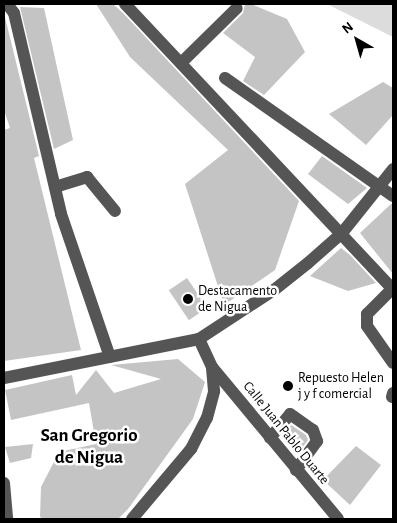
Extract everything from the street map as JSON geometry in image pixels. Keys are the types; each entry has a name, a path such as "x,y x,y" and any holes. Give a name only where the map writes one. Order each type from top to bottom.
{"street":[{"path":"7,4 14,13 55,187 110,357"},
{"path":"125,4 393,288 367,314 367,326 393,364"},
{"path":"181,63 237,8"},
{"path":"225,78 380,185 393,196"},
{"path":"4,378 199,339 274,290 342,232 393,169"},
{"path":"55,187 87,177 115,210"},
{"path":"136,518 190,449 207,418 214,391 212,367 199,339"},
{"name":"Calle Juan Pablo Duarte","path":"212,367 338,519"},
{"path":"270,438 290,414 314,430 317,441 296,470"},
{"path":"4,482 7,519"}],"shaded area":[{"path":"327,4 393,4 393,37"}],"building":[{"path":"96,4 113,4 123,13 299,201 275,270 224,305 185,184 228,150 130,57"},
{"path":"245,4 251,4 287,19 305,52 264,95 243,81 255,57 223,33 243,13"},
{"path":"20,7 44,8 73,140 54,149"},
{"path":"4,13 39,156 34,158 81,350 4,361 4,130 10,128 4,110"},
{"path":"383,82 393,88 393,115 366,145 329,114"},
{"path":"322,156 367,188 348,204 308,174"},
{"path":"393,204 393,274 360,233"},
{"path":"341,248 376,283 348,291 310,276"},
{"name":"Destacamento de Nigua","path":"187,278 207,308 189,320 169,290"},
{"path":"178,359 205,382 193,419 128,509 118,519 44,519 40,517 41,487 59,452 96,444 89,403 11,420 5,390 72,375 76,395 96,370 114,393 161,379 111,365"},
{"path":"291,425 306,435 308,440 302,448 286,432"},
{"path":"33,444 31,458 10,463 5,447"},
{"path":"356,446 381,465 350,505 323,480"}],"place":[{"name":"Destacamento de Nigua","path":"188,299"},
{"name":"Repuesto Helen j y f comercial","path":"288,386"}],"district":[{"name":"San Gregorio de Nigua","path":"89,447"}]}
